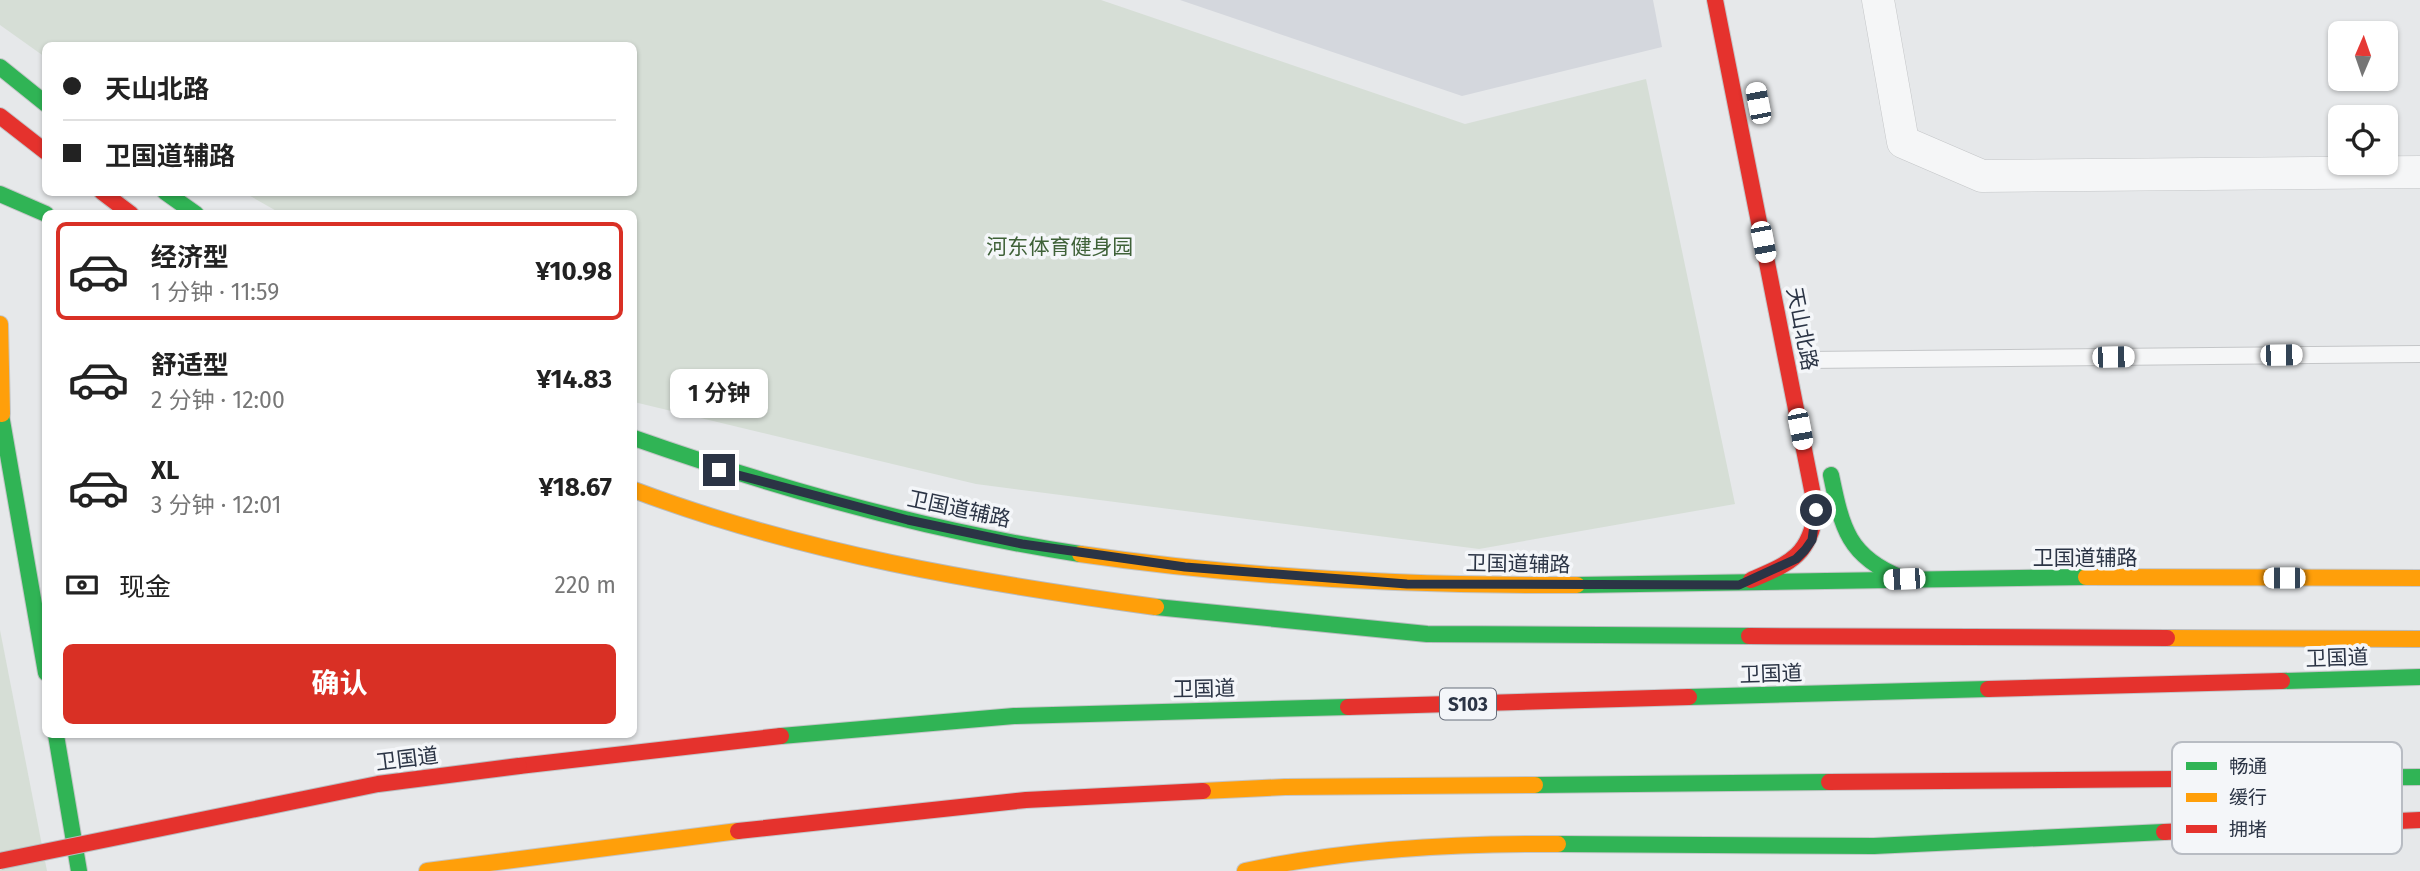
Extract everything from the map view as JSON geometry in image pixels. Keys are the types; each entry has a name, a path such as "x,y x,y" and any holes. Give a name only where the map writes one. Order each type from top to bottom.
{"main road":[{"name":"天山北路","path":"1715,0 1816,510 1812,540 1796,559 1739,585"},
{"path":"0,67 42,101"},
{"path":"0,115 42,128"},
{"path":"0,115 42,149"},
{"path":"0,194 42,212"},
{"path":"107,196 126,210"},
{"path":"170,196 190,210"},
{"path":"0,324 1,411 42,650"},
{"name":"卫国道辅路","path":"637,439 719,470 908,520 1022,544 1185,567 1407,584 1739,585 1904,579 2420,578"},
{"path":"1826,454 1845,535 1863,559 1881,571 1904,579"},
{"path":"637,491 666,502 794,538 966,578 1179,610 1427,634 2420,639"},
{"name":"卫国道","path":"0,861 378,784 764,737 1014,716 2420,677"},
{"path":"57,738 79,871"},
{"path":"2402,777 2420,777"},
{"path":"427,871 793,824 1026,800 1285,787 2172,779"},
{"path":"2402,821 2420,820"},
{"path":"1245,871 1286,862 1417,848 1550,844 1874,846 2172,832"}],"street":[{"path":"1878,0 1903,142 1982,176 2420,172"}],"lane":[{"path":"1807,360 2420,354"}],"shaded area":[{"path":"1180,0 1653,0 1662,47 1462,96"}],"green space":[{"name":"河东体育健身园","path":"0,0 1101,0 1465,124 1646,79 1735,504 1479,549 976,484 637,403 637,210 275,210 250,196 637,196 637,42 42,42 42,55 0,25"},
{"path":"0,630 47,871 0,871"}],"traffic: fast":[{"path":"0,67 42,101"},
{"path":"0,194 42,212"},
{"path":"171,196 190,210"},
{"path":"0,409 42,650"},
{"path":"637,439 799,491 910,521 1080,554"},
{"path":"1831,475 1839,510 1850,538 1870,561 1902,578"},
{"path":"1577,585 2086,577"},
{"path":"1156,607 1427,634 1749,636"},
{"path":"2282,681 2420,677"},
{"path":"1689,697 1988,689"},
{"path":"781,736 1014,716 1348,707"},
{"path":"57,738 79,871"},
{"path":"2402,777 2420,777"},
{"path":"1535,785 1829,782"},
{"path":"1558,844 1874,846 2164,832"}],"traffic: slow":[{"path":"0,324 2,414"},
{"path":"637,491 761,531 892,563 1156,607"},
{"path":"1080,554 1204,569 1328,579 1577,585"},
{"path":"2086,577 2420,578"},
{"path":"2167,638 2420,639"},
{"path":"1203,791 1285,787 1535,785"},
{"path":"427,871 738,831"},
{"path":"1245,871 1322,857 1401,849 1558,844"}],"traffic: jam":[{"path":"1715,0 1816,510 1809,538 1796,556 1751,580"},
{"path":"0,116 42,149"},
{"path":"107,196 126,210"},
{"path":"1749,636 2167,638"},
{"path":"1988,689 2282,681"},
{"path":"1348,707 1689,697"},
{"path":"519,766 781,736"},
{"path":"0,861 378,784 519,766"},
{"path":"1829,782 2172,779"},
{"path":"738,831 1026,800 1203,791"},
{"path":"2402,821 2420,820"},
{"path":"2164,832 2172,832"}],"route":[{"path":"719,470 908,520 1022,544 1185,567 1318,580 1407,584 1739,585 1796,559 1812,540 1816,510"}]}
